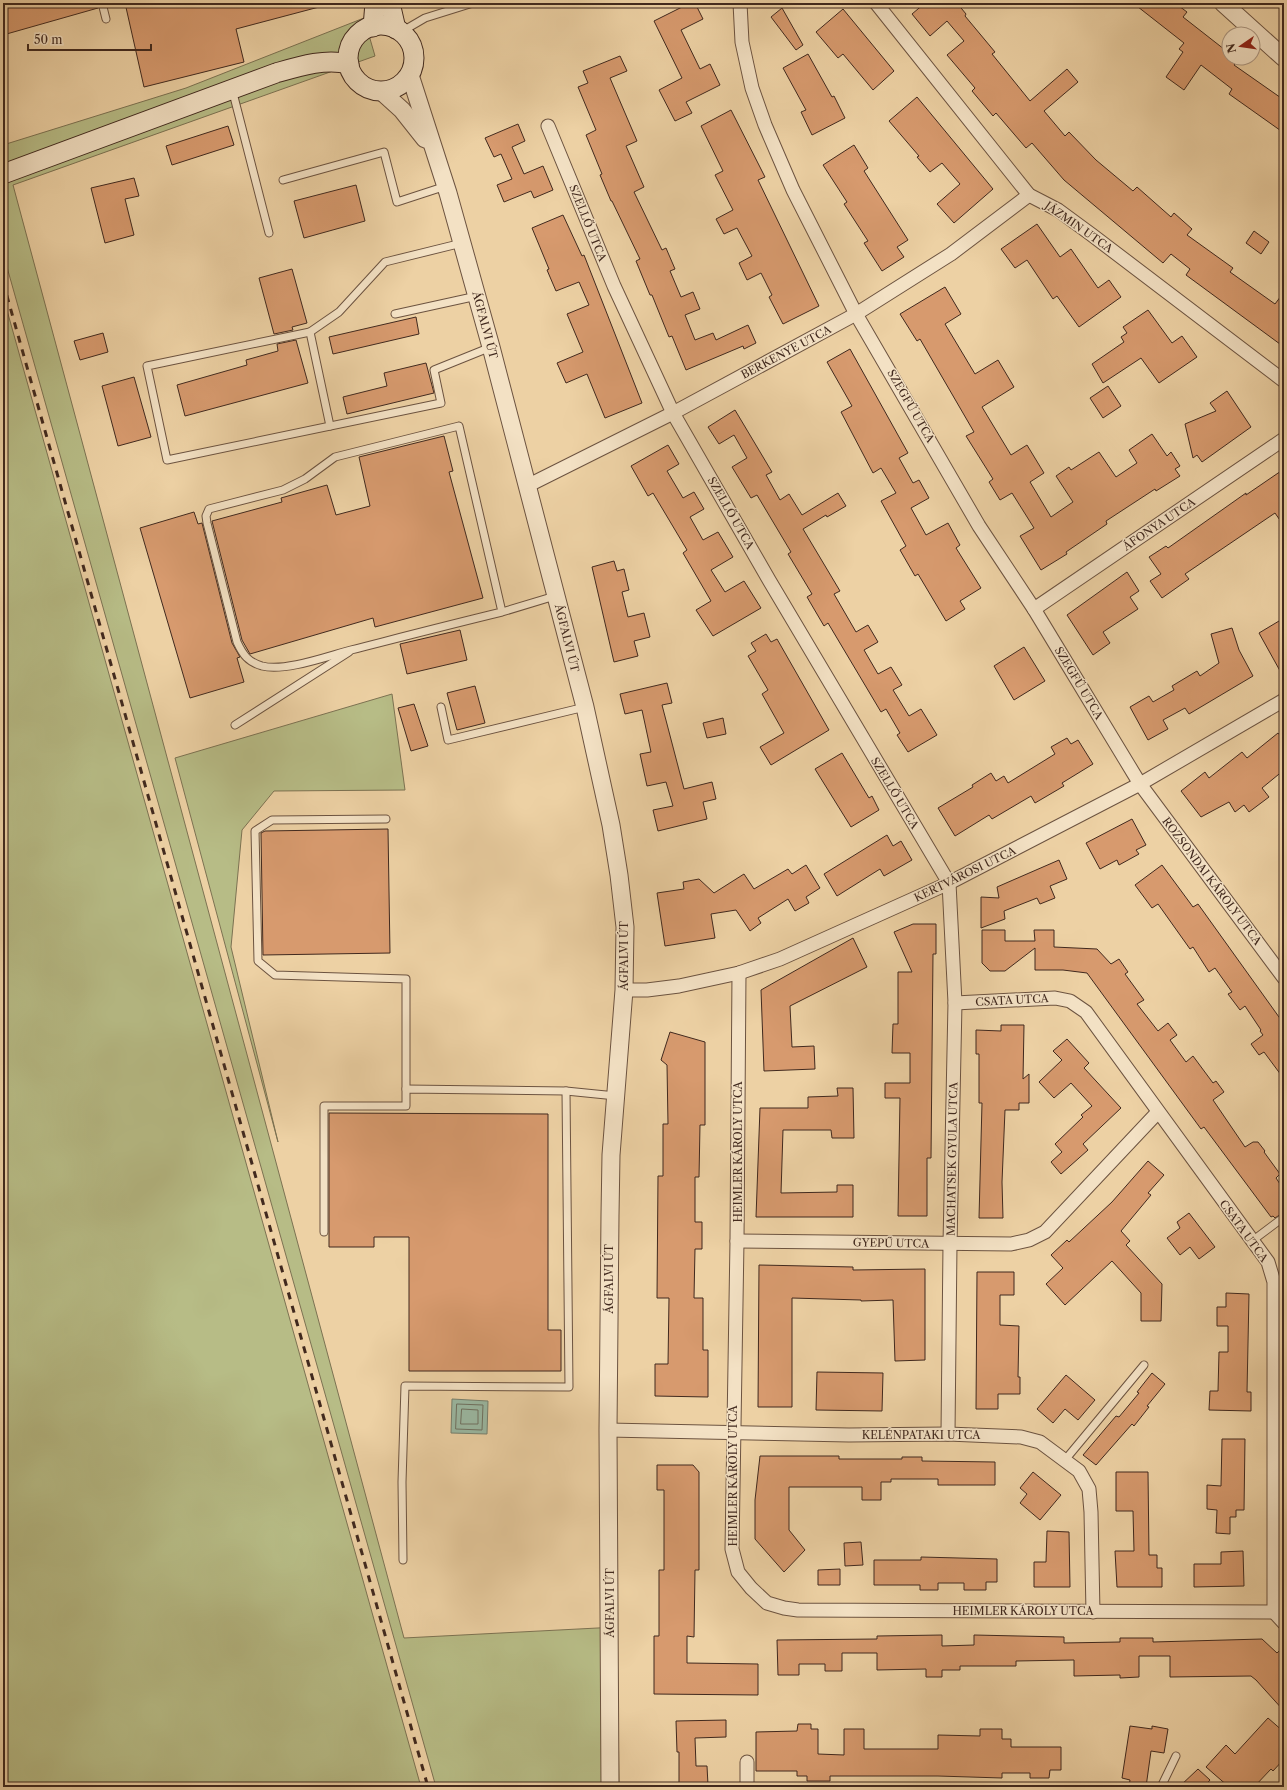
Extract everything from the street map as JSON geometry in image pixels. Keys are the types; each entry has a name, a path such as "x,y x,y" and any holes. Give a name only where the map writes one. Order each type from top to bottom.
{"main road":[{"path":"372,27 375,3"},
{"path":"351,45 349,64 355,78 360,83 373,90 381,91 398,87 410,75 413,67 413,51 410,44 399,30 390,3"},
{"path":"329,61 340,55 362,32 372,27 388,26 399,30"},
{"path":"3,174 276,73 299,66 329,61 349,64"}],"street":[{"name":"SZEGFŰ UTCA","path":"740,3 742,42 752,88 765,125 793,190 856,314 979,526 1034,609 1140,784"},
{"name":"JÁZMIN UTCA","path":"876,3 1029,195 1058,210 1284,381"},
{"path":"1223,3 1284,58"},
{"name":"ÁGFALVI ÚT","path":"410,75 446,186 477,296 556,596 584,707 611,825 625,927 624,990 611,1155 610,1200 608,1430 610,1787"},
{"name":"ÁGFALVI ÚT","path":"381,91 402,110 433,149"},
{"name":"SZELLŐ UTCA","path":"548,126 614,286 673,413 769,580 948,883"},
{"name":"BERKENYE UTCA","path":"528,486 673,413 856,314 951,254 1029,195"},
{"name":"ÁFONYA UTCA","path":"1034,609 1284,439"},
{"name":"KERTVÁROSI UTCA","path":"624,990 647,990 679,986 739,973 780,960 948,883 1140,784 1284,700"},
{"name":"ROZSONDAI KÁROLY UTCA","path":"1140,784 1284,978"},
{"name":"MACHATSEK GYULA UTCA","path":"948,883 955,1003 948,1434"},
{"name":"HEIMLER KÁROLY UTCA","path":"739,973 737,1241 732,1549 738,1572 750,1588 767,1603 798,1610 1274,1612"},
{"name":"CSATA UTCA","path":"955,1003 1055,998 1070,1001 1086,1012 1268,1262 1274,1282 1274,1612"},
{"name":"GYEPŰ UTCA","path":"737,1241 1011,1244 1029,1240 1045,1232 1158,1112"},
{"name":"KELÉNPATAKI UTCA","path":"608,1430 733,1434 948,1434 1021,1437 1040,1442 1080,1471 1089,1489 1091,1512 1093,1612"},
{"path":"1274,1612 1284,1623"},
{"path":"747,1762 747,1787"}],"lane":[{"path":"102,3 106,19"},
{"path":"399,30 425,18 473,3"},
{"path":"232,89 269,233"},
{"path":"283,180 384,152 397,202 446,186"},
{"path":"462,243 385,262 339,312 310,332 147,366 167,460 441,404 434,370 491,347"},
{"path":"395,314 477,296"},
{"path":"310,332 330,426"},
{"path":"502,612 459,426 335,457 305,478 283,490 209,509 206,516 237,642 244,656 252,662 263,666 280,668 502,612 556,596"},
{"path":"235,725 355,649"},
{"path":"440,707 448,740 584,707"},
{"path":"324,1232 324,1106 406,1106 406,979 275,975 258,961 255,831 272,820 386,819"},
{"path":"406,1089 566,1091 616,1096"},
{"path":"403,1560 402,1482 405,1386 569,1387 566,1091"},
{"path":"1252,1240 1284,1216"},
{"path":"1065,1460 1144,1365"},
{"path":"1161,1787 1176,1756"}],"green space":[{"path":"364,18 375,56 13,185 404,1638 617,1627 619,1787 436,1787 3,253 3,145 186,88"},
{"path":"3,296 380,1641 421,1787 3,1787"},
{"path":"392,694 405,790 274,791 242,830 231,947 278,1142 175,758"}],"water":[{"path":"452,1399 488,1401 487,1434 451,1433"}],"building":[{"path":"3,3 97,3 98,8 3,35"},
{"path":"125,3 318,3 319,7 236,29 244,62 144,87"},
{"path":"690,3 695,3 703,19 681,30 700,69 710,64 720,85 686,102 692,113 675,121 659,90 682,78 654,21"},
{"path":"925,3 957,3 966,14 965,16 995,52 992,54 1030,101 1067,69 1078,82 1044,111 1065,136 1069,132 1096,160 1133,191 1137,187 1171,217 1174,213 1192,229 1187,235 1233,268 1230,272 1275,304 1284,292 1284,347 1186,275 1190,269 1171,254 1163,263 1064,180 1032,143 1026,148 996,113 993,116 972,91 975,88 947,55 964,41 947,21 930,36 912,14"},
{"path":"1133,3 1175,3 1187,12 1183,17 1221,47 1221,66 1235,66 1284,100 1284,133 1229,94 1232,89 1201,65 1184,90 1166,77 1183,52 1179,49 1184,43"},
{"path":"782,8 803,45 796,50 771,17"},
{"path":"843,9 894,71 873,90 843,54 838,58 816,32"},
{"path":"808,54 832,97 834,96 845,118 812,135 801,112 806,110 783,68"},
{"path":"620,56 627,71 610,78 637,141 626,146 644,187 634,192 662,250 666,248 675,269 670,271 681,297 693,292 700,309 685,315 695,340 713,333 716,340 748,325 756,343 744,349 743,346 686,370 672,336 669,337 652,295 650,295 636,261 640,259 611,201 586,135 596,130 578,87 588,83 583,71"},
{"path":"917,97 993,189 954,223 937,204 960,184 942,163 930,172 917,157 919,156 889,121"},
{"path":"731,110 765,177 758,180 819,306 783,324 769,297 772,295 761,273 747,280 739,263 752,256 737,228 724,234 716,219 733,210 715,175 723,171 701,126"},
{"path":"518,124 525,141 512,147 524,174 543,166 553,190 534,198 531,191 504,202 497,185 512,179 501,154 494,157 485,138"},
{"path":"228,126 234,145 172,165 166,146"},
{"path":"854,145 868,168 864,171 908,240 897,247 904,257 882,271 864,243 868,241 844,204 847,202 823,165"},
{"path":"134,178 139,196 125,199 134,235 105,243 91,188"},
{"path":"356,185 365,221 304,238 294,201"},
{"path":"563,215 582,256 584,255 642,403 605,418 587,374 566,383 557,363 583,352 567,314 589,305 579,282 556,291 547,270 549,269 532,228"},
{"path":"1037,224 1060,257 1071,249 1098,288 1109,280 1121,297 1079,327 1057,296 1053,299 1027,260 1015,268 1001,249"},
{"path":"1254,231 1269,242 1261,254 1246,243"},
{"path":"292,269 307,323 292,327 293,330 274,334 259,278"},
{"path":"945,287 961,314 945,324 975,374 998,360 1014,387 982,407 1011,455 1027,445 1044,473 1030,482 1051,517 1073,502 1056,476 1069,467 1071,470 1099,452 1116,477 1137,463 1129,450 1152,434 1167,456 1171,452 1180,466 1175,469 1180,476 1156,491 1155,489 1106,521 1107,524 1066,552 1067,554 1041,570 1020,536 1034,528 1012,493 1000,500 989,482 993,479 966,436 974,432 920,339 917,341 900,314"},
{"path":"1148,310 1172,343 1182,336 1197,357 1159,383 1141,358 1103,383 1092,364 1124,342 1121,337 1127,333 1123,327"},
{"path":"416,317 419,334 333,354 329,337"},
{"path":"103,333 108,352 80,360 74,341"},
{"path":"296,340 308,383 185,416 177,385 247,365 246,360 278,351 277,344"},
{"path":"850,349 908,453 899,458 913,483 919,480 929,498 911,508 926,535 948,523 960,545 956,548 981,588 960,601 965,609 946,621 918,574 915,576 900,550 906,546 881,501 896,493 881,468 873,473 841,412 852,406 827,362"},
{"path":"426,363 434,393 347,414 343,397 387,386 384,373"},
{"path":"134,377 151,437 118,446 102,386"},
{"path":"1108,386 1121,406 1103,418 1090,398"},
{"path":"1227,391 1251,427 1202,462 1197,455 1193,458 1185,424 1216,411 1210,403"},
{"path":"735,410 772,472 766,475 780,500 789,494 802,515 838,493 846,506 827,517 826,515 803,529 840,591 834,594 856,632 868,625 878,642 864,650 878,674 891,667 902,685 893,690 909,716 921,709 937,735 908,752 897,735 900,733 886,709 881,712 828,623 824,626 807,597 812,594 788,554 791,552 757,495 751,498 732,467 747,458 734,435 719,444 708,427"},
{"path":"444,436 453,471 449,472 483,598 375,627 373,618 250,654 242,640 212,521 282,502 281,498 327,485 336,515 370,506 359,457"},
{"path":"668,445 679,464 667,471 683,498 694,492 704,509 690,517 703,540 718,532 733,557 711,570 725,592 744,581 761,608 713,636 696,610 711,601 683,553 687,550 653,493 648,496 631,466"},
{"path":"1284,469 1284,526 1275,513 1185,574 1189,579 1162,598 1150,581 1161,574 1149,557 1166,546 1168,548 1246,493 1246,495"},
{"path":"194,512 198,524 202,523 232,643 240,657 237,658 244,682 190,698 140,528"},
{"path":"614,561 617,571 624,569 629,590 622,592 628,617 644,613 650,637 634,641 638,656 614,662 592,567"},
{"path":"1127,572 1139,591 1130,597 1138,609 1103,632 1110,643 1093,655 1067,615"},
{"path":"1284,618 1284,678 1259,633"},
{"path":"1232,628 1239,650 1253,676 1189,714 1185,708 1163,720 1168,729 1148,740 1130,707 1149,696 1153,702 1174,690 1172,686 1197,671 1200,676 1219,663 1211,634"},
{"path":"460,630 467,660 407,674 400,644"},
{"path":"766,634 771,642 777,639 829,730 771,765 760,747 784,733 762,694 768,690 748,656 756,651 751,643"},
{"path":"1024,647 1045,681 1014,700 994,666"},
{"path":"667,683 672,703 662,705 684,789 712,782 716,799 703,802 707,819 658,831 653,810 673,806 666,782 647,786 640,754 651,752 642,710 625,714 620,694"},
{"path":"475,686 485,723 457,730 447,693"},
{"path":"414,704 428,746 411,751 398,708"},
{"path":"723,718 726,734 707,738 703,723"},
{"path":"1278,733 1284,740 1284,770 1262,788 1269,797 1249,812 1244,805 1235,812 1229,802 1201,817 1181,791 1205,772 1209,778 1242,752 1247,758"},
{"path":"1067,738 1071,744 1078,740 1093,764 1062,783 1064,786 1035,803 1031,796 992,819 989,815 955,836 938,808 973,787 972,785 991,773 996,781 1004,776 1008,783 1055,754 1051,747"},
{"path":"842,753 869,798 872,796 879,810 851,827 815,769"},
{"path":"1132,819 1146,845 1136,850 1139,854 1119,865 1117,860 1100,869 1086,843"},
{"path":"388,829 390,953 263,955 261,833 265,831"},
{"path":"887,835 893,846 901,841 912,860 884,876 880,869 837,896 824,874"},
{"path":"1059,860 1067,879 1050,886 1055,898 1040,904 1037,898 1004,911 1005,919 981,928 981,897 999,898 997,887"},
{"path":"806,865 820,888 806,897 809,903 795,911 788,899 758,918 761,923 750,931 736,910 711,914 715,938 665,946 657,893 684,889 683,882 699,879 714,893 744,874 754,889 788,869 792,874"},
{"path":"1162,865 1193,907 1198,904 1284,1024 1284,1079 1264,1052 1259,1055 1251,1044 1263,1035 1245,1006 1240,1010 1228,994 1232,992 1215,968 1209,972 1193,947 1190,949 1158,904 1152,908 1135,885"},
{"path":"913,924 936,924 936,954 933,954 931,1158 927,1158 927,1216 898,1216 900,1098 885,1098 885,1083 910,1083 910,1053 892,1053 893,1024 898,1024 898,972 912,972 894,932"},
{"path":"982,930 1005,930 1005,941 1035,941 1034,930 1054,930 1054,947 1097,949 1111,964 1119,959 1128,972 1125,974 1144,1000 1137,1004 1158,1031 1168,1023 1177,1035 1170,1040 1186,1062 1193,1056 1213,1083 1216,1081 1224,1092 1213,1100 1245,1147 1253,1142 1258,1142 1280,1174 1276,1178 1284,1190 1284,1212 1275,1218 1273,1216 1271,1217 1204,1127 1201,1129 1087,973 1063,970 1035,970 1035,948 1005,971 990,971 982,963"},
{"path":"853,938 867,967 790,1006 792,1047 814,1046 815,1069 764,1071 761,990"},
{"path":"1001,1025 1024,1025 1023,1079 1029,1074 1029,1103 1019,1103 1019,1110 1005,1110 1002,1182 1003,1218 979,1218 982,1103 979,1103 979,1054 976,1054 976,1030 1001,1031"},
{"path":"670,1032 705,1042 705,1125 700,1125 699,1177 695,1177 695,1222 702,1222 702,1249 695,1249 694,1298 703,1298 703,1350 708,1350 708,1397 655,1396 655,1364 668,1364 669,1298 657,1298 658,1176 663,1176 663,1124 668,1124 667,1065 661,1060"},
{"path":"1067,1039 1089,1063 1084,1068 1121,1108 1083,1144 1088,1150 1061,1174 1051,1162 1062,1152 1055,1144 1083,1117 1081,1115 1092,1106 1071,1083 1054,1098 1039,1082 1062,1060 1053,1051"},
{"path":"837,1088 853,1088 854,1138 832,1138 831,1130 783,1130 781,1193 837,1192 837,1185 853,1185 853,1217 756,1217 760,1108 808,1108 808,1097 838,1096"},
{"path":"329,1113 548,1114 548,1330 561,1330 561,1371 409,1371 409,1237 374,1237 374,1247 329,1247"},
{"path":"1148,1161 1164,1175 1148,1193 1151,1195 1121,1231 1130,1241 1126,1245 1162,1284 1161,1321 1141,1321 1141,1293 1112,1261 1065,1305 1046,1284 1063,1268 1051,1255 1067,1240 1069,1242 1112,1202"},
{"path":"1189,1213 1215,1247 1199,1259 1190,1247 1180,1255 1167,1238 1180,1228 1177,1222"},
{"path":"759,1265 853,1267 853,1270 925,1269 925,1360 895,1361 893,1300 861,1301 792,1298 792,1407 758,1407"},
{"path":"977,1272 1014,1272 1014,1295 1000,1295 1000,1325 1019,1326 1018,1377 1020,1377 1020,1394 998,1394 998,1409 976,1409"},
{"path":"1226,1293 1249,1294 1247,1392 1251,1392 1251,1411 1209,1410 1210,1391 1218,1391 1219,1352 1228,1352 1228,1326 1217,1326 1217,1307 1226,1307"},
{"path":"817,1372 883,1373 882,1411 816,1410"},
{"path":"1152,1373 1165,1384 1147,1406 1149,1407 1134,1426 1132,1424 1096,1465 1083,1455 1116,1416 1119,1417 1139,1393 1137,1392"},
{"path":"1066,1375 1095,1400 1078,1420 1065,1409 1053,1423 1037,1409"},
{"path":"1222,1439 1245,1439 1244,1510 1236,1510 1236,1517 1230,1517 1230,1534 1216,1533 1217,1510 1207,1509 1207,1485 1221,1486"},
{"path":"760,1456 839,1456 839,1459 902,1459 902,1457 922,1457 922,1461 995,1462 995,1485 938,1485 938,1479 891,1479 891,1482 881,1482 881,1500 862,1500 862,1487 789,1487 789,1530 805,1550 784,1572 755,1539 755,1500"},
{"path":"657,1465 693,1465 699,1472 699,1570 695,1570 694,1637 687,1636 687,1663 758,1664 758,1695 654,1694 654,1636 659,1636 659,1570 664,1570 664,1490 657,1490"},
{"path":"1033,1472 1061,1495 1040,1520 1020,1503 1027,1494 1020,1488"},
{"path":"1116,1472 1148,1472 1149,1555 1157,1555 1157,1568 1162,1568 1162,1587 1117,1587 1115,1551 1134,1551 1133,1511 1116,1511"},
{"path":"1047,1531 1069,1532 1070,1587 1034,1587 1034,1562 1046,1562"},
{"path":"861,1542 863,1565 845,1566 844,1543"},
{"path":"1243,1551 1244,1586 1194,1587 1194,1564 1221,1564 1221,1552"},
{"path":"921,1557 997,1559 997,1582 986,1582 986,1590 964,1590 964,1583 938,1583 938,1590 920,1590 920,1585 874,1585 874,1560 921,1560"},
{"path":"840,1569 840,1585 818,1585 818,1570"},
{"path":"942,1635 942,1646 974,1645 974,1635 1064,1637 1064,1643 1120,1642 1120,1638 1153,1638 1153,1642 1262,1639 1277,1653 1284,1646 1284,1711 1251,1676 1170,1677 1170,1656 1139,1656 1139,1677 1120,1678 1120,1675 1074,1676 1074,1660 1016,1661 1016,1666 960,1666 960,1670 942,1670 942,1677 926,1677 926,1669 877,1670 877,1653 842,1653 842,1671 825,1671 825,1664 799,1664 799,1675 778,1675 777,1640 877,1639 877,1636"},
{"path":"1268,1718 1284,1732 1284,1759 1273,1771 1271,1769 1254,1787 1229,1787 1206,1767 1226,1745 1235,1754"},
{"path":"726,1720 726,1737 695,1738 696,1766 707,1766 708,1785 679,1785 679,1752 677,1752 676,1721"},
{"path":"798,1724 811,1724 811,1729 818,1729 818,1754 844,1755 844,1729 864,1729 864,1749 938,1749 938,1735 980,1736 980,1729 1002,1729 1002,1739 1011,1739 1011,1747 1061,1747 1061,1770 1050,1770 1049,1778 1030,1778 1030,1773 1002,1773 1002,1778 938,1776 830,1776 830,1781 807,1781 807,1776 797,1776 797,1771 756,1771 756,1732 797,1731"},
{"path":"1130,1726 1152,1729 1152,1726 1168,1729 1164,1753 1151,1751 1146,1787 1129,1786 1130,1780 1122,1778"},
{"path":"1198,1769 1210,1780 1204,1787 1179,1787"}],"railway":[{"path":"3,282 428,1787"}]}
